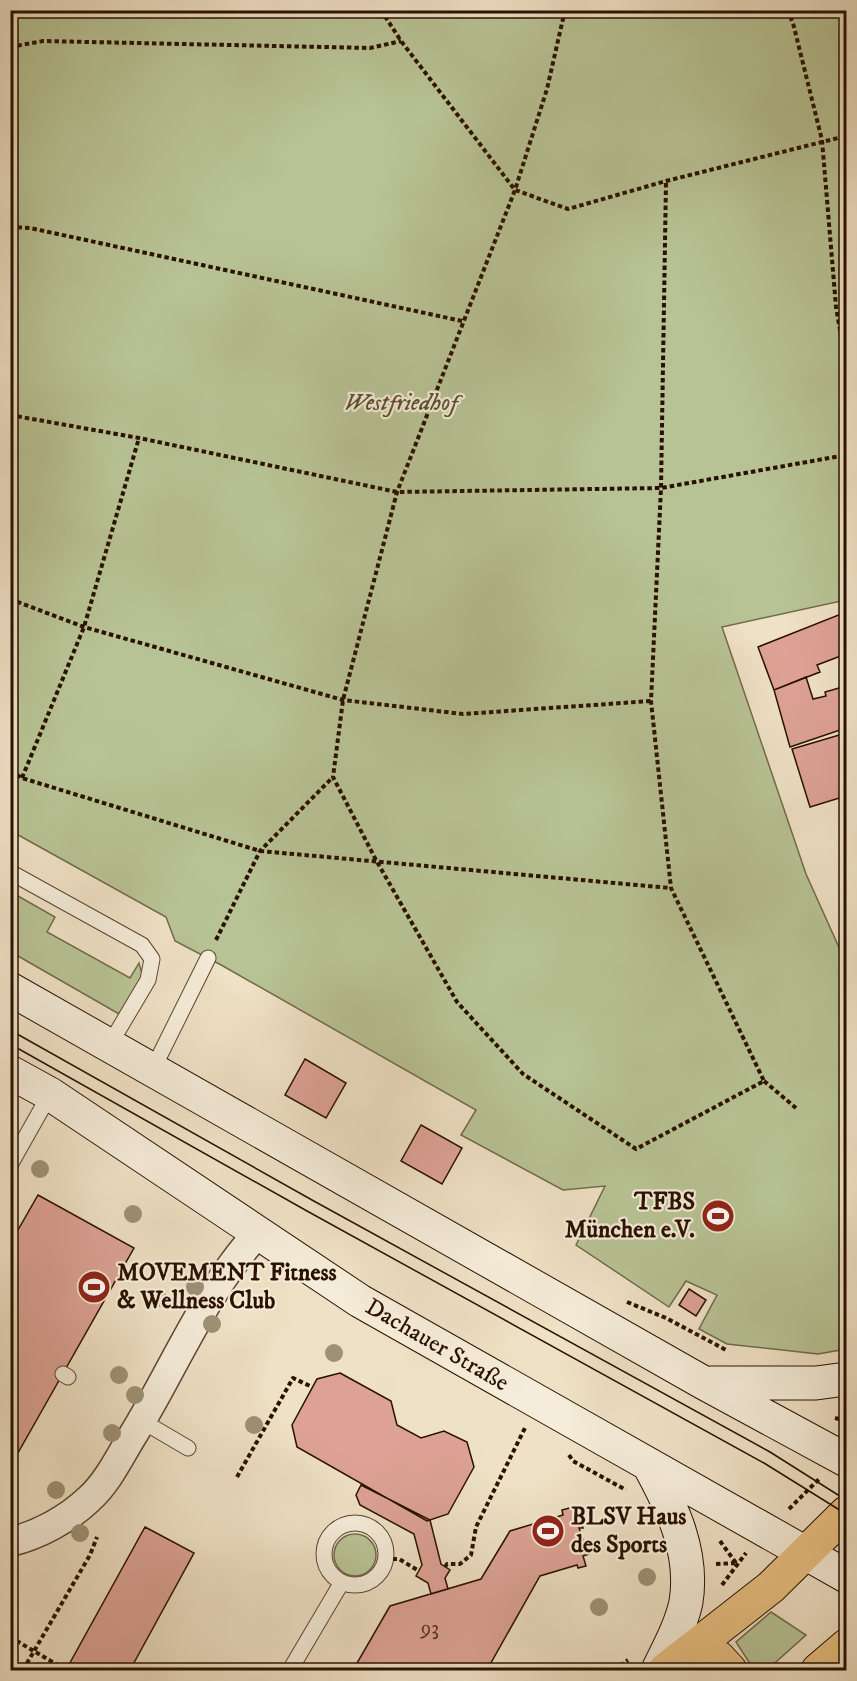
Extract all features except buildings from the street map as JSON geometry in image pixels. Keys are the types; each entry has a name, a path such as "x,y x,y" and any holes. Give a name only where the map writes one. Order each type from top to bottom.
{"main road":[{"path":"10,989 704,1383 846,1460"},
{"name":"Dachauer Straße","path":"10,1072 50,1094 257,1234 369,1306 846,1576"},
{"path":"704,1383 816,1383 846,1379"},
{"path":"647,1662 676,1631 686,1602 688,1566 670,1505 649,1465"},
{"path":"677,1662 731,1621 806,1554 846,1513"},
{"path":"818,1671 846,1646"},
{"path":"677,1662 718,1657 730,1671"}],"street":[{"path":"10,1542 25,1539 61,1520 90,1498 110,1472 142,1421 234,1259 257,1234"}],"lane":[{"path":"10,872 142,945 152,959 148,980 110,1044"},
{"path":"153,1069 208,958"},
{"path":"10,1165 50,1094"},
{"path":"142,1421 188,1448"},
{"path":"348,1524 368,1526 382,1540 385,1559 377,1576 369,1581 360,1584 342,1582 334,1577 325,1560 327,1542 332,1534 348,1524"},
{"path":"318,1526 332,1534"},
{"path":"290,1671 342,1582"}],"path":[{"path":"381,10 401,41 515,190 568,209 822,140 846,136"},
{"path":"565,10 547,89 515,190 397,492 343,700 333,777 376,860 457,1002 523,1074 636,1149 764,1081"},
{"path":"787,10 793,23 822,140 836,307 846,364"},
{"path":"10,47 43,41 369,48 401,41"},
{"path":"666,181 661,488 651,701 671,888 764,1081 796,1108"},
{"path":"10,227 30,228 462,321"},
{"path":"10,415 138,438 397,492 661,488 846,455"},
{"path":"22,778 84,627 138,438"},
{"path":"10,599 84,627 343,700 463,714 651,701"},
{"path":"10,771 22,778 260,851 671,888"},
{"path":"208,958 260,851 333,777"},
{"path":"622,1300 739,1355"},
{"path":"237,1477 293,1378 312,1387"},
{"path":"445,1567 447,1564 460,1564 471,1555 476,1527 527,1425"},
{"path":"566,1452 573,1461 636,1495"},
{"path":"23,1671 90,1555 97,1537"},
{"path":"385,1559 399,1559 419,1571"},
{"path":"10,1637 66,1670"},
{"path":"614,1671 647,1662"}],"green space":[{"name":"Westfriedhof","path":"11,11 846,11 846,561 840,563 846,583 846,600 722,627 806,874 846,963 846,1349 818,1354 727,1344 699,1329 717,1295 686,1281 669,1307 576,1245 605,1186 563,1190 461,1135 476,1110 175,941 166,917 11,831"},
{"path":"11,892 55,917 47,932 130,978 139,963 143,977 119,1014 11,952"},
{"path":"355,1534 370,1540 376,1555 370,1570 355,1576 340,1570 334,1555 340,1540"},
{"path":"771,1612 806,1635 767,1670 754,1670 736,1642"}],"tram line":[{"path":"10,1030 312,1200 770,1452 846,1500"},
{"path":"10,1044 764,1463 846,1514"}],"place":[{"name":"TFBS München e.V.","path":"718,1216"},
{"name":"MOVEMENT Fitness & Wellness Club","path":"94,1287"},
{"name":"BLSV Haus des Sports","path":"548,1531"}]}
